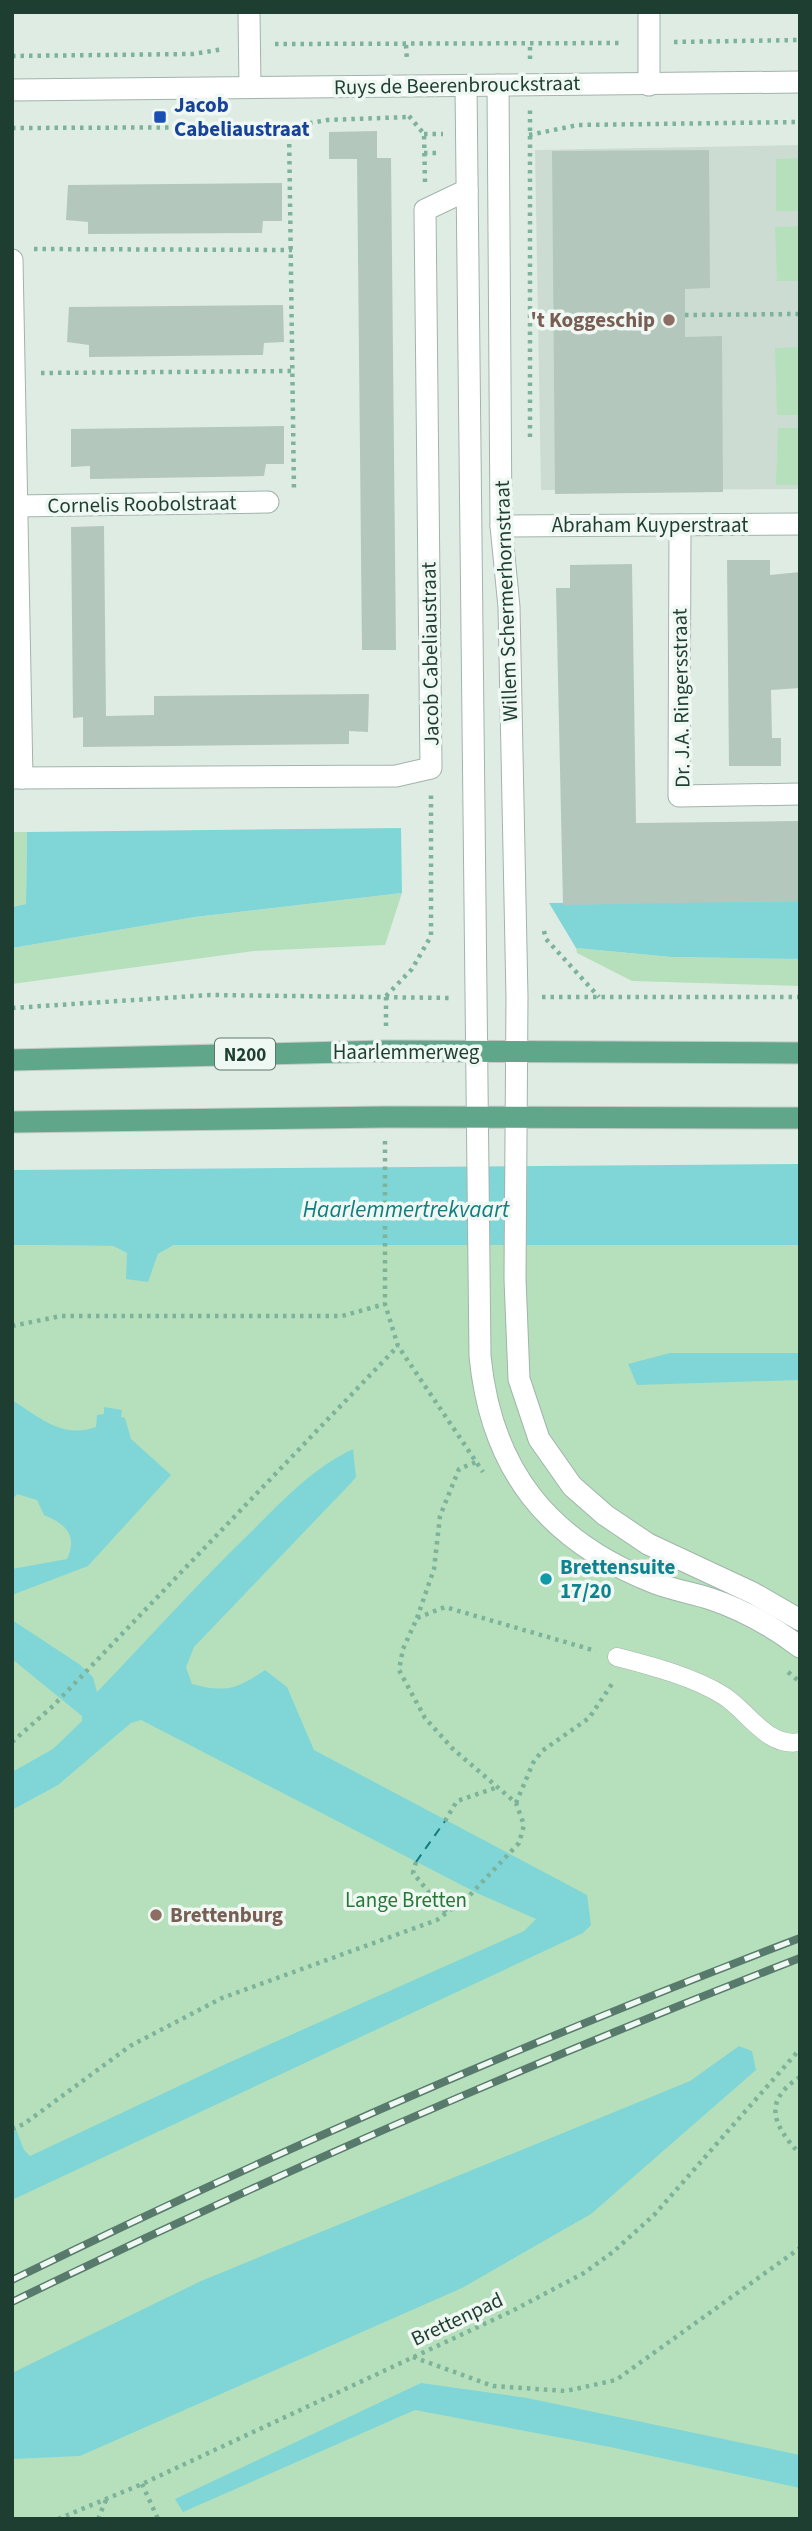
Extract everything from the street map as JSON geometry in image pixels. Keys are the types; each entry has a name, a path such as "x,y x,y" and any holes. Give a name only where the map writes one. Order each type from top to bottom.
{"main road":[{"name":"Haarlemmerweg","path":"12,1060 477,1051 800,1053"},
{"path":"12,1122 477,1117 800,1118"}],"street":[{"path":"249,12 250,87"},
{"path":"649,12 649,85"},
{"name":"Ruys de Beerenbrouckstraat","path":"12,90 800,82"},
{"name":"Willem Schermerhornstraat","path":"498,85 501,526 509,607 517,997 514,1117 516,1352 525,1402 538,1439 572,1486 605,1515 648,1544 753,1593 800,1620"},
{"name":"Willem Schermerhornstraat","path":"466,86 480,1356 489,1419 517,1476 565,1534 606,1560 655,1583 712,1599 756,1617 800,1647"},
{"path":"425,210 467,190 498,190"},
{"name":"Jacob Cabeliaustraat","path":"17,778 396,776 431,768 425,210"},
{"path":"17,778 14,373 19,255"},
{"name":"Cornelis Roobolstraat","path":"16,506 268,502"},
{"name":"Abraham Kuyperstraat","path":"501,526 800,524"},
{"name":"Dr. J.A. Ringersstraat","path":"680,525 679,796 800,794"}],"lane":[{"path":"622,1658 702,1685 739,1708 768,1736 780,1742 800,1742"}],"path":[{"name":"Ruys de Beerenbrouckstraat","path":"12,56 193,54 248,44 406,45 800,40"},
{"path":"406,45 409,117 424,134 425,210"},
{"name":"Ruys de Beerenbrouckstraat","path":"12,128 289,127 327,120 409,117"},
{"path":"530,135 578,125 800,122"},
{"path":"268,502 294,502 289,127"},
{"path":"19,255 292,250"},
{"path":"685,315 800,314"},
{"path":"14,373 292,371"},
{"path":"12,1008 210,995 386,997 412,968 431,936 431,768"},
{"path":"517,997 800,997"},
{"path":"12,2129 24,2124 130,2046 222,1998 348,1954 447,1914 470,1895 519,1843 524,1825 516,1803 453,1749 425,1718 399,1670 402,1649 434,1569 440,1516 459,1469 476,1462 398,1346 385,1304 385,1162"},
{"path":"12,1326 61,1316 342,1316 385,1304"},
{"path":"12,1742 54,1706 93,1662 398,1346"},
{"path":"416,1618 445,1607 622,1658 589,1718 542,1751 533,1763 516,1803"},
{"path":"445,1821 457,1801 498,1787"},
{"path":"416,1862 413,1873 447,1914"},
{"name":"Brettenpad","path":"58,2519 142,2484 561,2287 613,2252 655,2214 800,2049"},
{"path":"800,2077 778,2096 775,2113 779,2132 800,2154"},
{"path":"412,2357 493,2386 566,2391 616,2379 800,2248"},
{"path":"142,2484 158,2519"},
{"path":"98,2519 107,2499"}],"shaded area":[{"name":"'t Koggeschip","path":"800,145 800,489 541,490 535,150"}],"green space":[{"path":"800,158 800,211 776,211 776,159"},
{"path":"800,226 800,281 777,281 775,227"},
{"path":"800,347 800,415 777,415 775,348"},
{"path":"778,428 800,428 800,485 776,485"},
{"path":"12,832 27,832 26,904 12,907"},
{"path":"402,893 385,945 254,951 12,984 12,948 195,917"},
{"path":"576,948 671,957 800,959 800,986 632,981 577,953"},
{"name":"Lange Bretten","path":"12,1245 113,1246 127,1253 129,1266 147,1282 158,1254 174,1245 800,1245 800,2519 12,2519"}],"water":[{"path":"401,828 402,893 195,917 12,948 12,907 26,904 27,832"},
{"path":"800,901 800,959 671,957 576,948 549,903"},
{"name":"Haarlemmertrekvaart","path":"800,1164 800,1245 174,1245 158,1254 148,1282 126,1279 127,1253 113,1246 12,1245 12,1170"},
{"path":"670,1353 800,1353 800,1380 637,1385 628,1364"},
{"path":"12,1400 52,1425 73,1430 96,1427 97,1415 104,1414 104,1407 122,1410 121,1417 125,1418 131,1439 171,1475 88,1566 12,1595 12,1569 67,1559 71,1544 68,1532 58,1522 44,1515 37,1500 17,1494 12,1500"},
{"path":"353,1449 356,1477 194,1647 186,1667 192,1684 230,1688 265,1670 287,1687 314,1750 587,1895 591,1925 583,1933 12,2200 12,2119 24,2150 30,2156 230,2062 524,1931 536,1919 479,1894 141,1720 131,1723 58,1785 12,1810 12,1772 53,1749 82,1721 82,1716 12,1659 12,1620 79,1664 93,1677 97,1692 288,1496 325,1465"},
{"path":"739,2046 752,2051 756,2070 591,2214 462,2288 80,2456 12,2459 12,2373 201,2281 690,2081"},
{"path":"421,2383 527,2398 800,2455 800,2488 610,2447 415,2410 183,2512 175,2499"}],"building":[{"path":"377,131 377,158 391,158 396,650 362,650 357,159 329,159 329,132"},
{"path":"709,150 710,288 685,289 685,337 722,336 723,492 555,494 552,151"},
{"path":"282,183 282,221 263,221 262,233 88,234 88,222 66,220 68,185"},
{"path":"283,305 284,342 264,343 263,355 89,357 89,345 67,342 69,307"},
{"path":"284,426 284,464 266,464 264,476 90,479 90,466 71,467 71,429"},
{"path":"104,526 106,716 154,715 154,696 369,694 368,732 349,731 349,744 83,747 83,717 73,718 71,527"},
{"path":"727,560 770,560 770,575 800,572 800,688 771,690 772,738 781,738 781,766 729,766"},
{"path":"632,564 636,823 800,821 800,901 563,905 556,588 570,588 570,565"}],"ferry route":[{"path":"416,1862 445,1821"}],"railway":[{"path":"12,2280 206,2188 402,2100 600,2017 800,1938"},
{"path":"12,2302 206,2210 402,2122 600,2038 800,1958"}],"place":[{"name":"Jacob Cabeliaustraat","path":"160,117"},
{"name":"'t Koggeschip","path":"669,320"},
{"name":"Brettensuite 17/20","path":"546,1579"},
{"name":"Brettenburg","path":"156,1915"}]}
